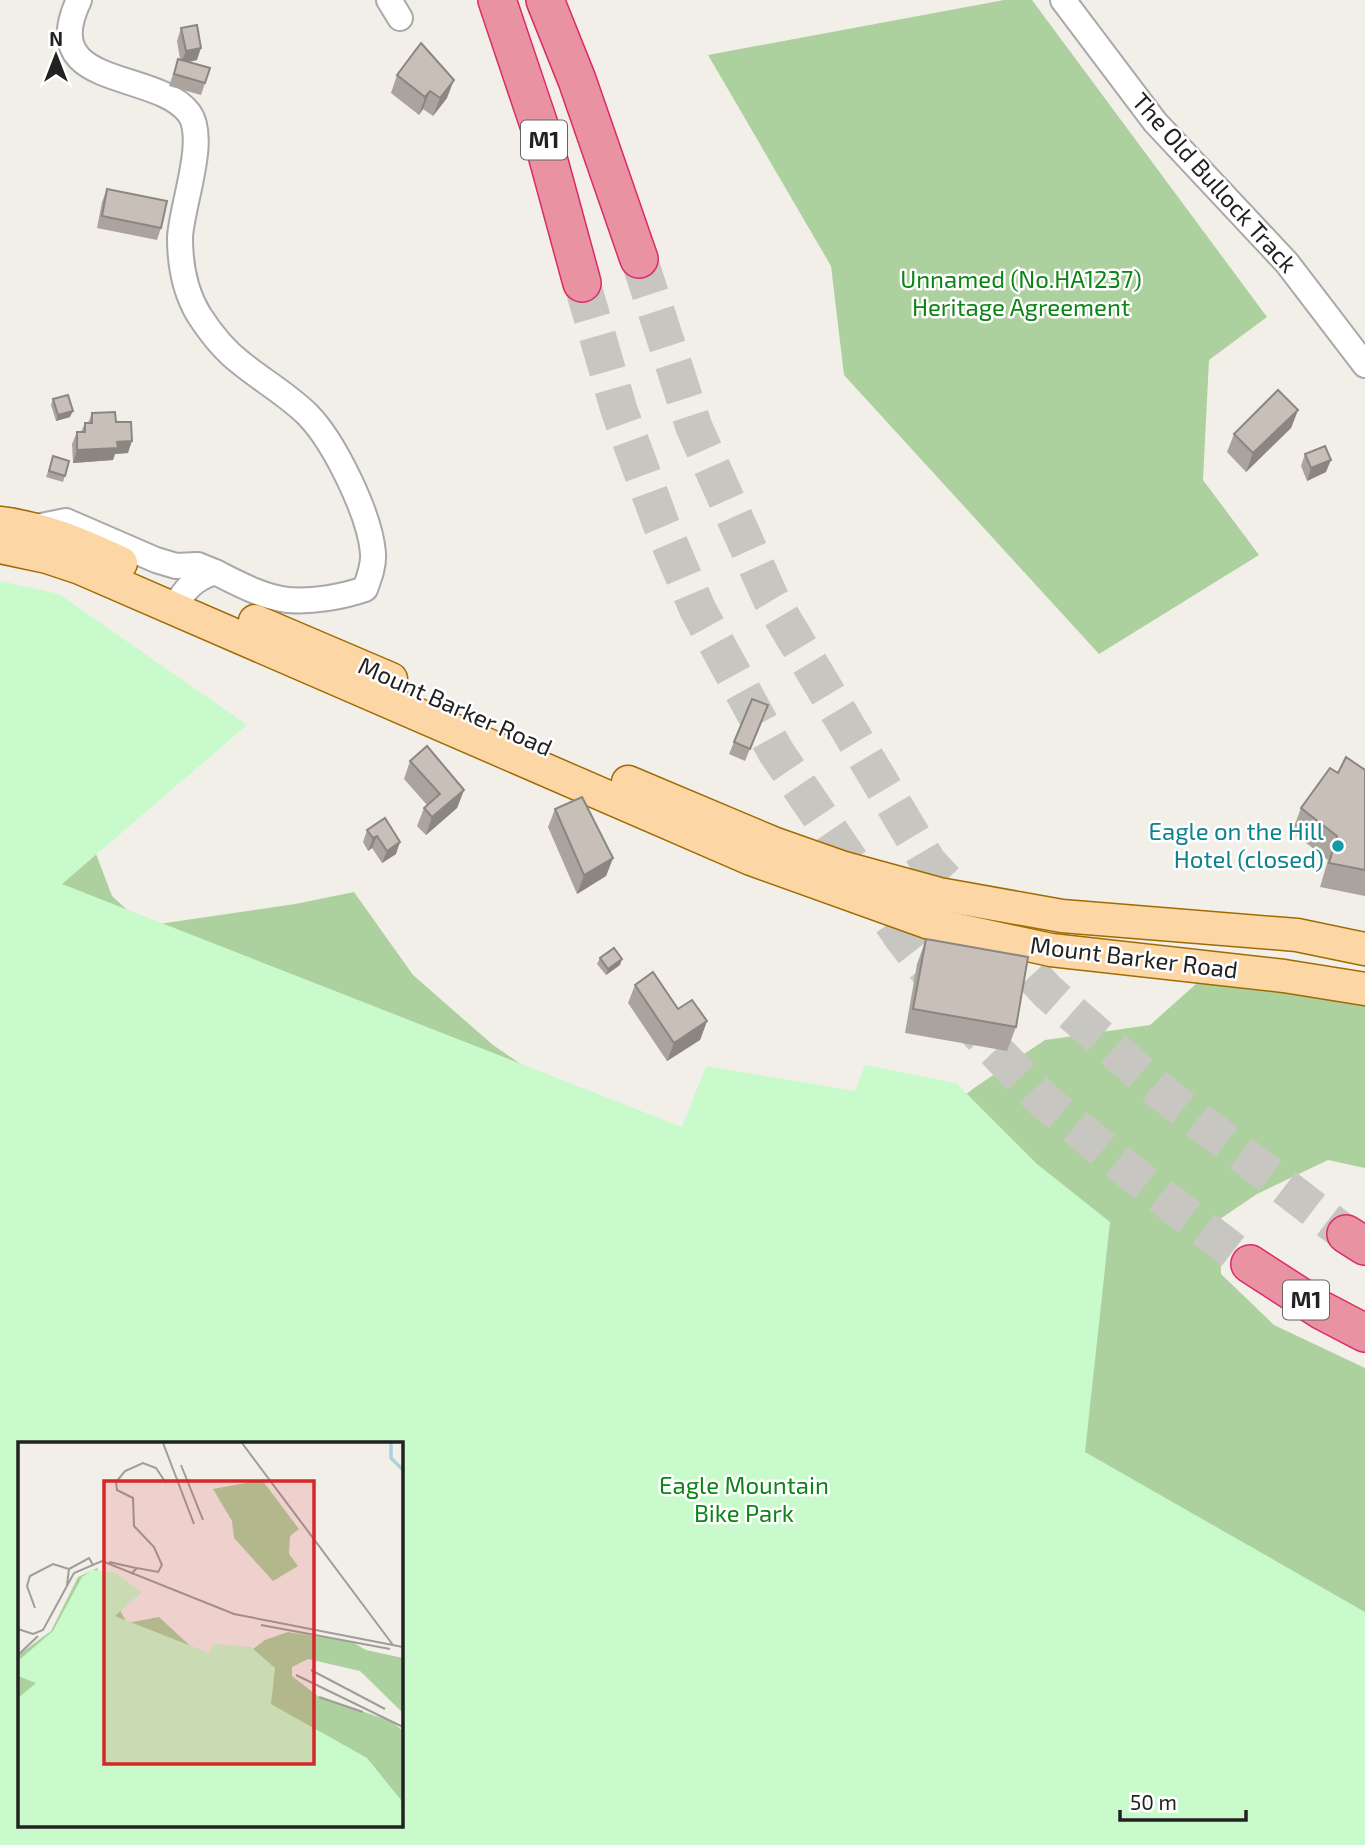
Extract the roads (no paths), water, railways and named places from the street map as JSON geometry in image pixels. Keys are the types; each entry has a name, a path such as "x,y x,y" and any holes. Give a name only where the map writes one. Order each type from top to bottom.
{"highway":[{"name":"M1","path":"497,0 539,125 582,283"},
{"name":"M1","path":"545,0 639,259"},
{"name":"M1","path":"1250,1264 1321,1310 1365,1333"}],"main road":[{"name":"Mount Barker Road","path":"0,523 31,528 78,544 179,599 751,859 908,901 1297,936 1365,949"},
{"name":"Mount Barker Road","path":"0,547 26,552 179,599"},
{"name":"Mount Barker Road","path":"908,901 968,933 1051,950 1284,976 1365,989"}],"street":[{"path":"31,528 66,521 156,560 177,566 198,565 250,589 289,600 347,595 365,589 373,564 373,553 360,505 342,463 326,435 288,397 239,362 199,314 190,295 182,264 180,237 196,142 195,124 188,112 163,95 97,71 83,62 70,39 74,11 79,0"},
{"name":"The Old Bullock Track","path":"1063,0 1155,122 1287,263 1365,365"},
{"path":"179,599 201,576 215,572"}],"tunnel":[{"path":"639,259 694,427 771,599 928,862 1047,991 1165,1095 1346,1234"},
{"path":"582,283 619,410 661,524 698,610 776,752 902,937 967,1021 1042,1099 1134,1175 1250,1264"}],"place":[{"name":"Eagle on the Hill Hotel (closed)","path":"1338,846"}],"park label":[{"name":"Unnamed (No.HA1237) Heritage Agreement","path":"1021,294"},
{"name":"Eagle Mountain Bike Park","path":"744,1500"}]}
